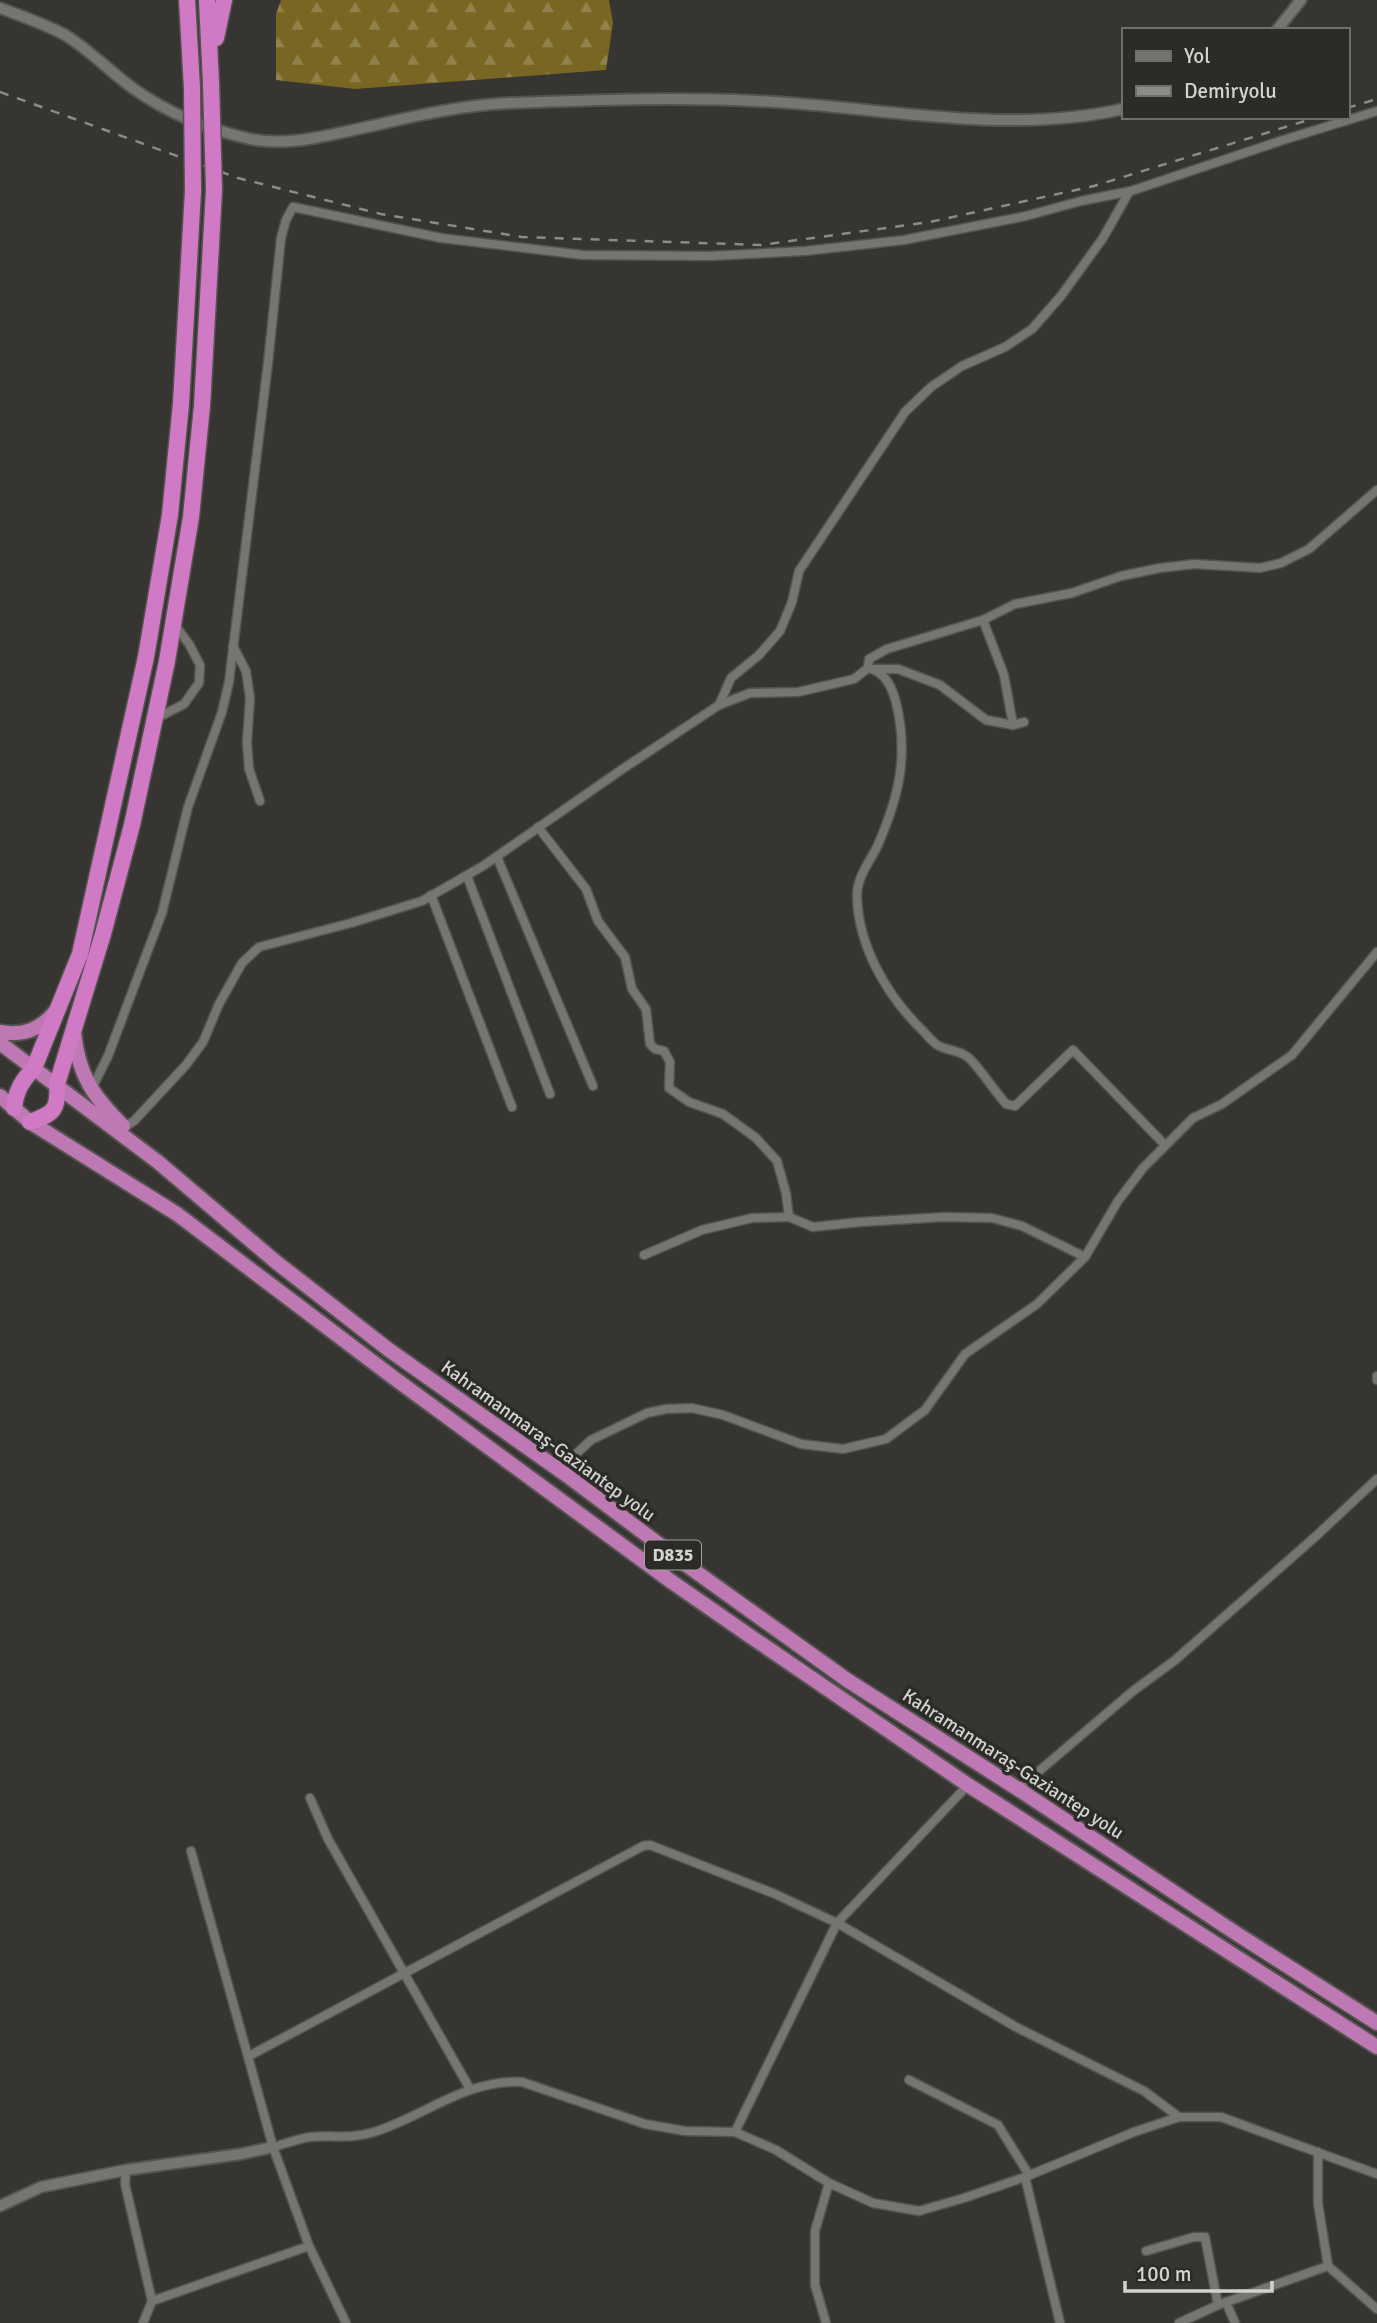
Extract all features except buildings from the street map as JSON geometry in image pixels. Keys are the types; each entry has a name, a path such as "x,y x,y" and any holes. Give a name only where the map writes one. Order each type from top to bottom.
{"highway":[{"path":"176,0 190,57"},
{"path":"14,1108 15,1094 20,1083 34,1068 80,954 146,657 170,514 181,404 193,191 192,88 187,0"},
{"path":"30,1122 45,1117 55,1108 58,1098 57,1084 132,825 155,719 191,517 202,406 214,190 207,0"},
{"path":"211,79 213,51 224,0"},
{"path":"0,1032 30,1032 47,1022 61,1006"},
{"path":"74,1026 76,1053 82,1074 91,1090 158,1162"},
{"name":"Kahramanmaraş-Gaziantep yolu","path":"0,1043 158,1162 276,1262 389,1350 565,1474 847,1680 1377,2024"},
{"name":"Kahramanmaraş-Gaziantep yolu","path":"0,1096 30,1122 177,1214 394,1378 672,1582 968,1785 1377,2047"}],"street":[{"path":"1279,28 1301,0"},
{"path":"0,8 63,34 132,88 158,104 200,123 247,139 278,142 320,137 428,113 495,104 615,99 757,101 985,120 1065,119 1122,109"},
{"path":"91,1090 108,1056 162,913 188,807 222,712 233,646 281,238 293,207 441,238 570,253 709,256 805,251 904,240 1129,192 1377,111"},
{"path":"719,705 731,678 759,655 780,631 792,602 799,571 905,412 931,387 962,366 1005,347 1032,328 1061,296 1103,237 1129,192"},
{"path":"1165,1145 1073,1050 1015,1106 1006,1104 969,1059 960,1052 938,1046 905,1013 881,977 862,932 857,892 863,871 885,828 896,798 901,775 902,729 892,685 872,668 869,659 887,649 983,620 1016,604 1072,593 1121,576 1195,564 1261,568 1281,563 1309,549 1377,490"},
{"path":"983,620 1004,675 1013,725"},
{"path":"155,719 184,704 199,683 200,666 189,644 173,622"},
{"path":"233,646 246,671 250,698 247,741 249,769 260,801"},
{"path":"124,1128 134,1121 186,1065 203,1042 219,1004 242,963 259,947 422,901 497,857 719,705 750,693 798,692 854,679 872,668 898,669 940,685 986,720 1013,725 1024,722"},
{"path":"538,827 586,889 598,921 625,957 632,989 646,1009 650,1044 655,1049 664,1051 670,1062 669,1088 688,1101 723,1114 756,1138 777,1161 789,1217"},
{"path":"497,857 593,1086"},
{"path":"467,876 550,1094"},
{"path":"431,895 512,1107"},
{"path":"565,1474 578,1452 591,1440 647,1413 666,1409 692,1408 723,1415 801,1444 843,1449 887,1439 925,1410 965,1354 1037,1304 1085,1257 1118,1201 1143,1168 1193,1118 1222,1104 1292,1055 1377,952"},
{"path":"644,1255 702,1230 752,1218 789,1217 813,1227 932,1218 992,1218 1022,1226 1085,1257"},
{"path":"1018,1789 1133,1691 1174,1661 1377,1479"},
{"path":"735,2132 837,1923 968,1785"},
{"path":"310,1798 328,1839 470,2089"},
{"path":"249,2056 643,1846 650,1845 775,1894 837,1923 1016,2027 1144,2091 1178,2117"},
{"path":"191,1851 273,2147 309,2246 346,2323"},
{"path":"909,2080 998,2125 1027,2176 1060,2323"},
{"path":"0,2206 41,2187 126,2170 242,2154 309,2137 348,2137 373,2133 470,2089 502,2081 522,2082 645,2124 685,2131 735,2132 776,2150 829,2183 873,2203 919,2211 1027,2176 1178,2117 1221,2117 1377,2174"},
{"path":"1318,2152 1318,2203 1328,2266 1377,2309"},
{"path":"126,2170 125,2184 152,2301 143,2323"},
{"path":"826,2323 815,2285 815,2231 829,2183"},
{"path":"1146,2251 1194,2237 1205,2237 1222,2304 1236,2323"},
{"path":"152,2301 309,2246"},
{"path":"1179,2323 1222,2304 1328,2266"}],"green space":[{"path":"281,0 609,0 613,23 606,70 355,89 276,80 276,14"}],"railway":[{"path":"0,92 238,178 381,214 522,237 761,245 930,222 1094,186 1312,119"},
{"path":"1349,107 1377,99"}]}
